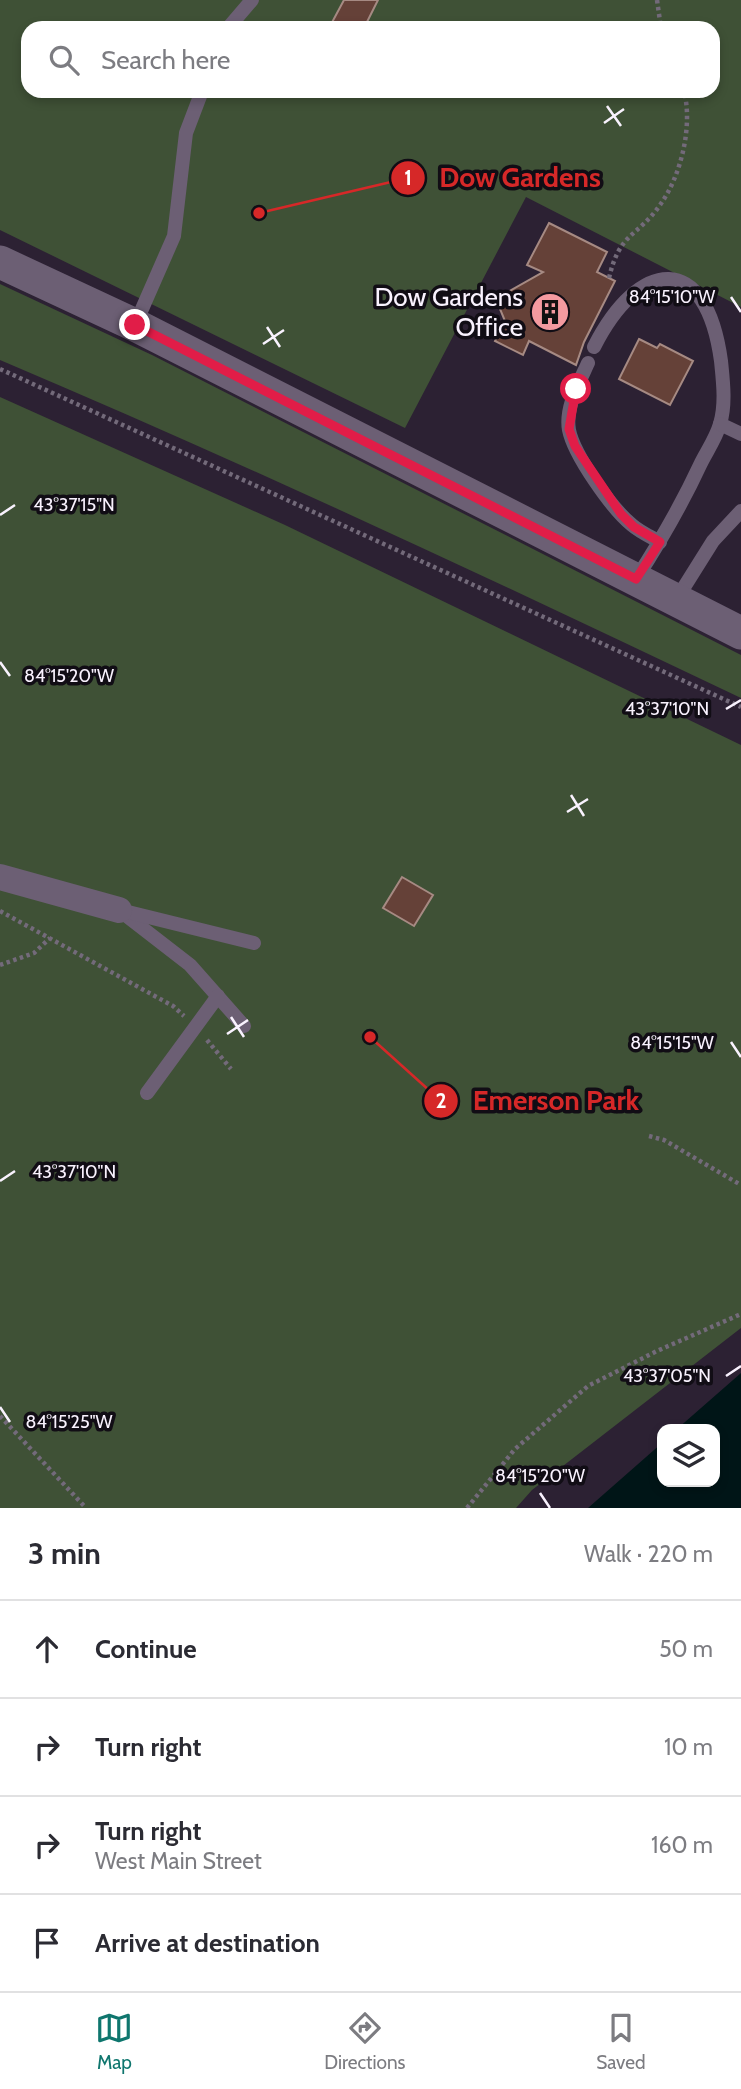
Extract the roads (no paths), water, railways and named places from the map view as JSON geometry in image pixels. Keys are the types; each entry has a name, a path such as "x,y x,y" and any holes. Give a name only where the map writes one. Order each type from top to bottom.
{"street":[{"path":"0,262 135,325 741,633"},
{"path":"0,877 119,909"}],"lane":[{"path":"234,21 252,0"},
{"path":"135,325 174,236 186,133 199,98"},
{"path":"594,347 616,308 656,278 674,277 699,293 716,329 724,386 720,424 683,503 636,579"},
{"path":"587,363 570,411 569,429 575,446 621,514 634,527 660,542"},
{"path":"720,424 741,433"},
{"path":"676,600 713,541 741,511"},
{"path":"119,909 254,943"},
{"path":"119,909 190,965 244,1026"},
{"path":"147,1093 218,996"}],"place":[{"name":"Dow Gardens","path":"259,213"},
{"name":"Dow Gardens Office","path":"550,312"},
{"name":"Emerson Park","path":"370,1037"}]}
